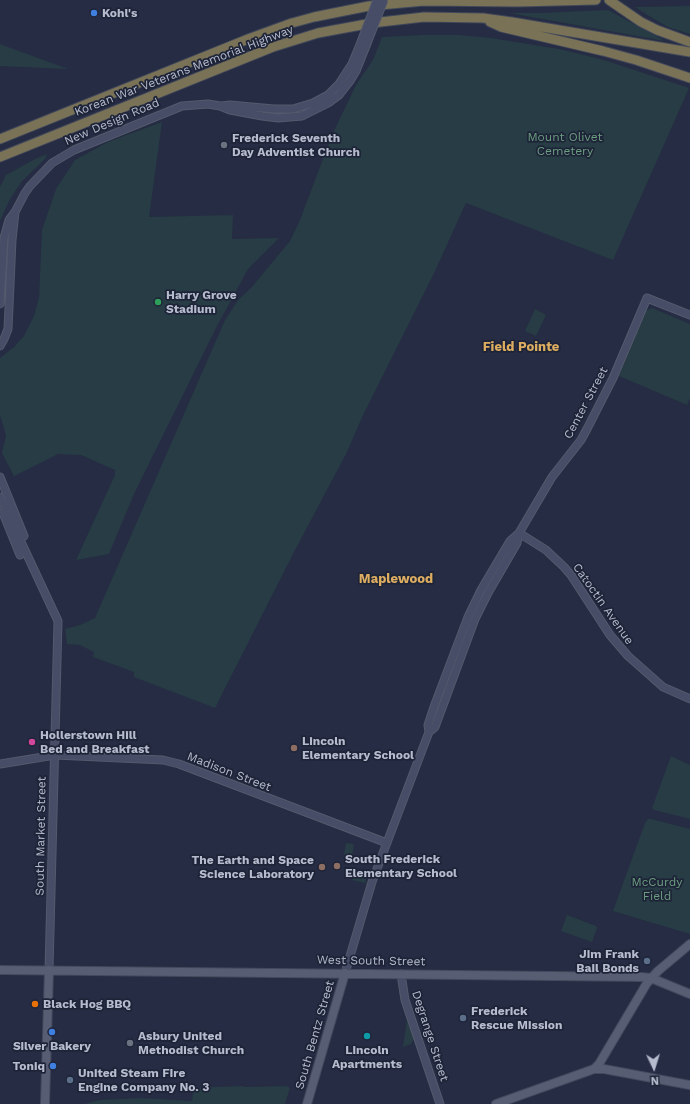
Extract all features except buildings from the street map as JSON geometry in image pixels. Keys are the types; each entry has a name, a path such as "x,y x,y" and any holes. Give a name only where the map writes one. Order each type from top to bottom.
{"highway":[{"path":"268,31 344,6 377,0"},
{"name":"Korean War Veterans Memorial Highway","path":"0,139 268,31 344,10 394,3 439,1 518,2 596,0"},
{"path":"609,0 641,22 657,30 690,42"},
{"name":"Korean War Veterans Memorial Highway","path":"0,157 253,55 297,39 347,27 413,18 483,18 690,52"},
{"path":"483,18 502,28 603,51 649,64 690,78"}],"main road":[{"path":"594,1069 599,1064 647,983 690,944"},
{"name":"West South Street","path":"0,970 345,973 651,978 690,994"},
{"name":"South Market Street","path":"45,1104 49,970"},
{"name":"South Bentz Street","path":"307,1104 345,973"},
{"path":"496,1104 594,1069 604,1069 690,1085"}],"street":[{"name":"New Design Road","path":"0,304 4,238 9,220 25,193 52,163 74,150 176,108 200,104 220,106 230,110 278,118 292,118 308,114 328,104 345,88 356,71 362,46 377,0"},
{"name":"New Design Road","path":"362,46 384,0"},
{"name":"New Design Road","path":"0,346 8,329 12,240 15,212"},
{"name":"Center Street","path":"345,973 372,882 429,732 428,725 435,704 468,617 481,590 510,541 519,533 552,477 581,440 613,378 647,298 690,315"},
{"name":"South Market Street","path":"0,477 37,572"},
{"name":"South Market Street","path":"0,497 37,572 58,620 49,970"},
{"path":"0,506 20,555"},
{"name":"Catoctin Avenue","path":"519,533 546,550 564,567 571,575 610,636 628,656 663,687 690,699"},
{"name":"Madison Street","path":"0,764 55,755 154,758 168,761 387,843"},
{"name":"Degrange Street","path":"401,974 405,1000 440,1104"}],"green space":[{"path":"690,6 690,34 668,27 635,7"},
{"path":"608,10 665,41 509,13 541,13"},
{"name":"Mount Olivet Cemetery","path":"459,35 491,38 559,49 604,60 689,88 613,260 466,203 435,271 364,413 346,454 294,552 215,708 134,677 134,672 93,657 94,652 80,645 67,644 65,629 80,625 95,618 225,320 238,300 251,288 290,241 300,220 332,135 356,85 373,60 382,37"},
{"path":"0,44 68,69 0,66"},
{"path":"162,122 149,217 233,215 232,239 279,238 248,269 217,326 134,494 109,554 76,560 115,475 115,470 81,455 58,454 14,476 2,453 6,435 0,415 0,358 14,347 24,336 34,316 39,298 42,230 56,189 75,160 108,142"},
{"path":"47,154 45,159 22,181 10,199 0,221 0,187 6,175"},
{"path":"652,308 690,324 690,398 687,405 619,376 646,311"},
{"path":"535,309 546,315 536,336 525,331"},
{"path":"671,756 690,765 690,819 654,810 652,808"},
{"name":"McCurdy Field","path":"648,819 690,829 690,934 613,911 645,823"},
{"path":"346,843 354,844 352,856 344,855"},
{"path":"354,870 368,873 365,883 352,880"},
{"path":"567,915 596,926 597,928 592,942 561,931"},
{"path":"407,1020 414,1039 411,1044 403,1047"},
{"path":"286,1086 290,1088 285,1104 84,1104 100,1100 139,1098 192,1101 194,1088"}],"place":[{"name":"Kohl's","path":"94,13"},
{"name":"Frederick Seventh Day Adventist Church","path":"224,145"},
{"name":"Harry Grove Stadium","path":"158,302"},
{"name":"Hollerstown Hill Bed and Breakfast","path":"32,742"},
{"name":"Lincoln Elementary School","path":"294,748"},
{"name":"South Frederick Elementary School","path":"337,866"},
{"name":"The Earth and Space Science Laboratory","path":"322,867"},
{"name":"Jim Frank Bail Bonds","path":"647,961"},
{"name":"Black Hog BBQ","path":"35,1004"},
{"name":"Frederick Rescue Mission","path":"463,1018"},
{"name":"Silver Bakery","path":"52,1032"},
{"name":"Lincoln Apartments","path":"367,1036"},
{"name":"Asbury United Methodist Church","path":"130,1043"},
{"name":"Toniq","path":"53,1066"},
{"name":"United Steam FIre Engine Company No. 3","path":"70,1080"}],"district":[{"name":"Field Pointe","path":"521,347"},
{"name":"Maplewood","path":"396,579"}]}
